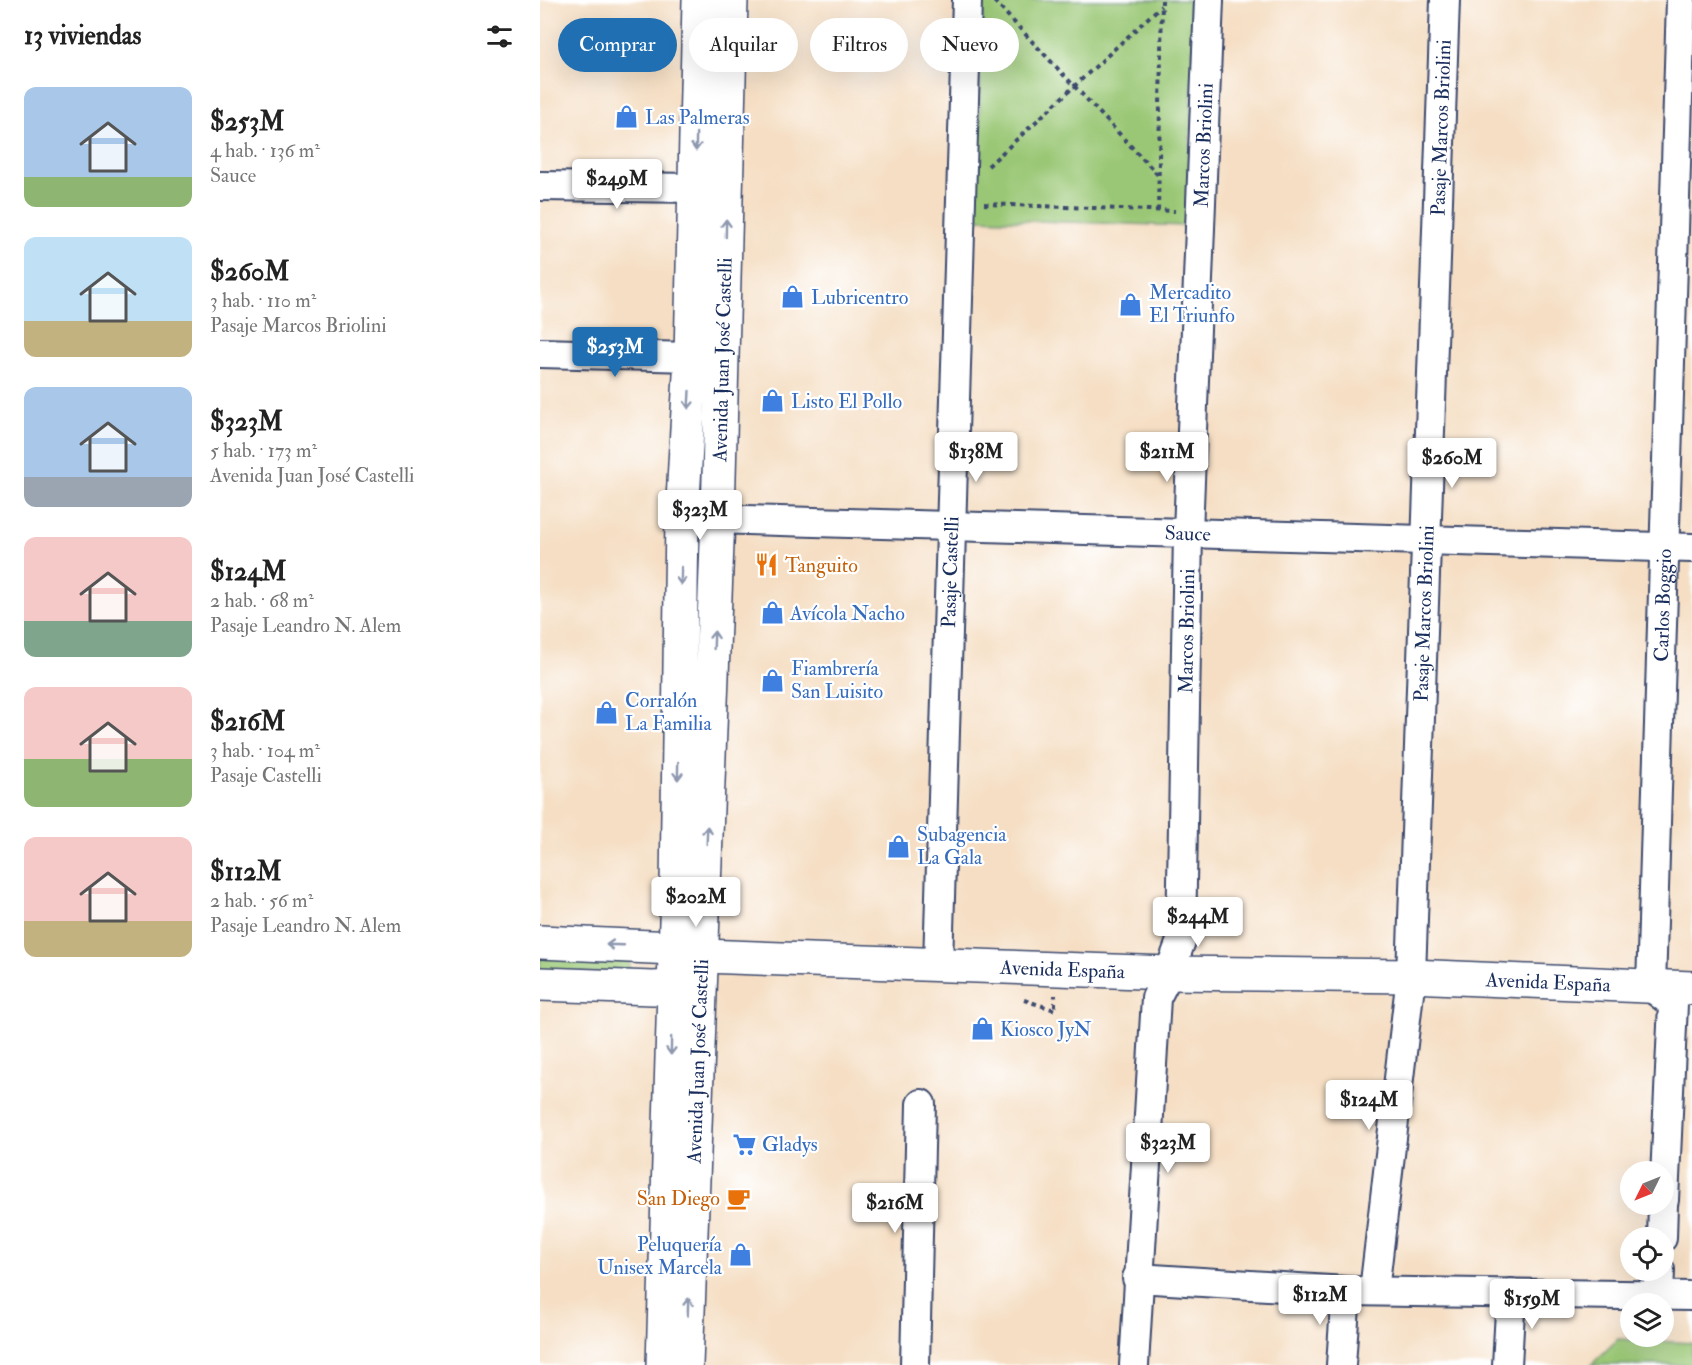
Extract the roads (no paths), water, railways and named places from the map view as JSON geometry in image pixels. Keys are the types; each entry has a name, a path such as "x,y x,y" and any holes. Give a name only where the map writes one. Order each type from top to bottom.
{"main road":[{"name":"Avenida Juan José Castelli","path":"686,1365 687,969 682,518 691,357 699,0"},
{"name":"Avenida Juan José Castelli","path":"663,1365 718,517 731,0"},
{"name":"Avenida España","path":"540,942 687,969"},
{"name":"Avenida España","path":"540,984 687,969 938,964 1169,973 1411,975 1692,988"}],"street":[{"name":"Pasaje Castelli","path":"938,964 967,0"},
{"name":"Marcos Briolini","path":"1134,1365 1137,1278 1156,998 1169,973 1180,941 1188,532 1203,211 1209,0"},
{"name":"Pasaje Marcos Briolini","path":"1374,1292 1411,975 1445,0"},
{"name":"Carlos Boggio","path":"1651,987 1662,548 1681,0"},
{"path":"540,186 696,188"},
{"path":"540,353 691,357"},
{"name":"Sauce","path":"682,518 718,517 1692,548"},
{"path":"1651,987 1673,1004 1665,1161"},
{"path":"915,1365 921,1104"},
{"path":"1137,1278 1374,1292 1511,1293 1659,1283 1692,1296"},
{"path":"1341,1365 1346,1291"},
{"path":"1507,1365 1511,1293"}],"place":[{"name":"Las Palmeras","path":"627,117"},
{"name":"Lubricentro","path":"793,297"},
{"name":"Mercadito El Triunfo","path":"1131,304"},
{"name":"Listo El Pollo","path":"773,401"},
{"name":"Tanguito","path":"767,565"},
{"name":"Avícola Nacho","path":"772,613"},
{"name":"Fiambrería San Luisito","path":"773,680"},
{"name":"Corralón La Familia","path":"607,712"},
{"name":"Subagencia La Gala","path":"899,846"},
{"name":"Kiosco JyN","path":"982,1029"},
{"name":"Gladys","path":"744,1144"},
{"name":"San Diego","path":"738,1198"},
{"name":"Peluquería Unisex Marcela","path":"740,1255"}]}
